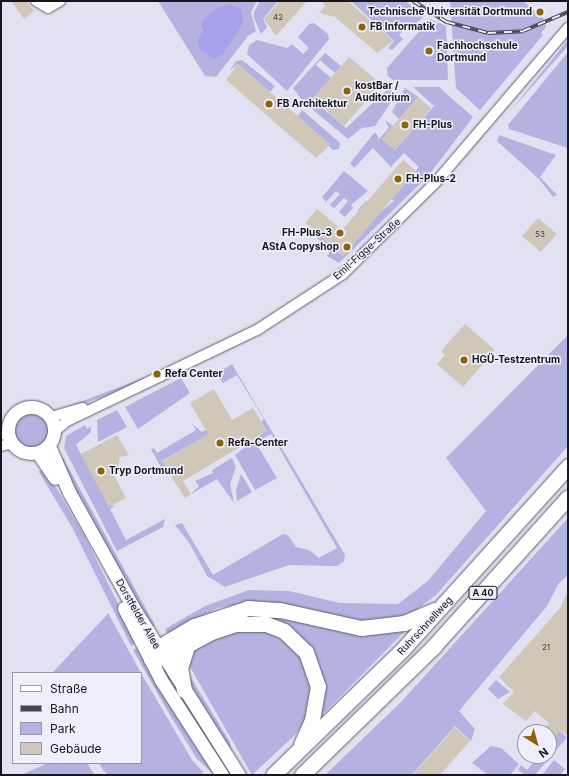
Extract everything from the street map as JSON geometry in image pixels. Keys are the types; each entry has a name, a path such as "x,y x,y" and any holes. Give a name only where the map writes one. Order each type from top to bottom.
{"highway":[{"name":"Ruhrschnellweg","path":"272,775 354,699 455,594 568,466"},
{"name":"Ruhrschnellweg","path":"302,775 434,646 568,496"},
{"path":"157,655 202,623 248,608 280,610 336,625 371,628 420,618 455,594"},
{"path":"157,655 188,644 223,627 250,622 277,628 300,644 316,674 317,698 305,736 287,762"},
{"path":"184,690 180,668 188,644"}],"main road":[{"path":"43,449 23,452 5,439 14,414 27,407 40,408 51,417 55,431"},
{"name":"Emil-Figge-Straße","path":"43,449 55,431"},
{"name":"Dorstfelder Allee","path":"43,449 85,531 157,655 184,690 237,772"},
{"name":"Dorstfelder Allee","path":"157,655 161,680 222,775"}],"street":[{"path":"36,1 48,8 60,1"},
{"name":"Emil-Figge-Straße","path":"55,431 67,421 257,330 343,274 426,193 568,28"},
{"name":"Emil-Figge-Straße","path":"51,417 110,400"}],"green space":[{"path":"158,1 257,1 251,12 256,31 248,36 216,77 205,76"},
{"path":"260,1 278,1 263,19 267,27 261,34 254,18 254,12"},
{"path":"351,1 406,1 423,17 415,25 410,22 399,35 403,39 392,50 388,48 394,41"},
{"path":"450,1 523,1 544,19 546,27 541,33 543,35 480,110 456,88"},
{"path":"430,19 446,26 448,80 393,80 388,76 387,68"},
{"path":"314,23 328,34 329,39 287,91 247,54 249,45 257,40 287,48 292,44 303,54 309,48 298,37 309,24"},
{"path":"568,40 568,46 507,115"},
{"path":"568,52 568,148 509,129 508,125"},
{"path":"325,53 341,66 335,73 320,60 316,65 331,78 313,98 316,102 308,108 293,88"},
{"path":"242,60 275,86 270,92 238,64 230,70 236,61"},
{"path":"390,87 395,96 375,126 362,128 348,139 312,109 317,103 346,128"},
{"path":"413,87 439,87 473,117 429,175 339,263 327,256 331,251 317,238 320,236 343,256 372,222 358,210 366,201 379,213 394,201 392,199 419,167 404,153 391,167 373,148 354,168 350,163 375,132 379,139 389,128 385,120 393,126 382,139 395,150 434,106"},
{"path":"405,88 418,97 399,119 392,112"},
{"path":"302,110 340,143 339,149 333,150 298,116"},
{"path":"499,135 556,155 540,177 557,195 553,197 540,180 497,141"},
{"path":"344,171 368,191 351,205 353,208 345,217 339,212 348,201 344,198 334,208 330,205 340,194 336,191 326,202 322,197"},
{"path":"568,335 568,446 436,595 415,611 379,623 249,602 218,608 168,634 165,629 205,606 249,590 289,591 340,603 398,604 428,581 486,511 446,458"},
{"path":"232,364 345,555 344,561 337,566 289,565 225,587 207,576 190,544 175,525 182,523 213,575 283,534 288,535 296,547 309,550 319,558 337,548 271,434 256,443 277,478 255,490 235,455 266,431 261,422 264,419 237,375 223,383 219,378 224,375 221,371"},
{"path":"146,377 136,384 65,411 64,408"},
{"path":"181,378 190,393 138,429 125,407"},
{"path":"117,410 127,427 98,442 97,420"},
{"path":"32,412 45,417 50,430 45,443 32,448 19,443 14,430 19,417"},
{"path":"192,424 202,432 208,429 209,434 162,461 168,471 164,473 151,449 154,448 157,453 196,430"},
{"path":"85,425 87,429 91,426 91,432 76,445 109,506 115,506 110,509 126,540 165,519 163,527 117,551 64,448 66,436"},
{"path":"63,458 156,627 151,629 56,461"},
{"path":"232,458 236,467 230,484 234,503 217,479 191,494 199,486 195,481 213,473 212,470"},
{"path":"44,467 84,535 137,642 131,646 73,529 39,472"},
{"path":"241,474 252,492 237,501 236,490"},
{"path":"568,518 568,575 559,583 547,606 459,711 475,729 471,741 455,726 412,775 325,775 401,702"},
{"path":"108,613 140,672 53,672"},
{"path":"253,614 408,628 313,724 311,651 254,618"},
{"path":"274,630 301,651 314,693 304,722 295,735 252,775 186,660 189,652 219,632"},
{"path":"139,647 215,775 197,759 171,717 133,650"},
{"path":"163,663 231,772 228,775 159,665"},
{"path":"185,668 230,742 232,752 192,694"},
{"path":"142,675 192,760 203,772 202,775 108,775 100,764 142,764"},
{"path":"496,680 510,692 498,699 488,689"},
{"path":"559,729 567,738 557,749 557,732"},
{"path":"491,746 501,748 517,762 517,764 519,764 510,775 488,775 472,763"},
{"path":"557,762 565,769 560,775 542,775 551,764 557,764"},
{"path":"46,764 88,764 94,774 21,775"},
{"path":"532,764 544,764 535,775 525,775 518,770 521,765 527,770"}],"shaded area":[{"path":"230,4 241,9 243,23 224,53 215,59 200,50 197,39 204,32 201,24 204,18 217,8"}],"building":[{"path":"11,1 26,1 34,11 24,19"},
{"path":"280,1 307,1 276,36 264,19"},
{"name":"FB Informatik","path":"322,1 348,1 393,41 377,53 335,17 319,13 325,6"},
{"name":"kostBar / Auditorium","path":"349,57 381,84 344,126 313,98"},
{"name":"FB Architektur","path":"238,64 330,144 323,152 316,158 226,80"},
{"name":"FH-Plus","path":"418,97 431,108 395,150 382,139"},
{"path":"403,160 416,171 343,256 305,223 317,209 342,230"},
{"path":"538,218 557,234 541,252 522,236"},
{"name":"HGÜ-Testzentrum","path":"465,324 495,350 463,387 437,364 445,355 441,351"},
{"name":"Refa-Center","path":"214,389 232,420 253,408 267,431 183,481 191,494 185,498 162,462 208,434 190,403"},
{"name":"Tryp Dortmund","path":"117,435 129,455 120,457 118,467 108,464 126,498 109,507 81,454"},
{"path":"568,590 568,736 561,730 557,735 557,724 548,724 549,723 535,711 526,721 503,704 514,692 499,677 561,607"},
{"path":"455,727 470,741 440,775 413,775"}],"railway":[{"path":"413,1 447,22 488,33 523,31 568,12"}],"place":[{"name":"Technische Universität Dortmund","path":"540,12"},
{"name":"FB Informatik","path":"362,27"},
{"name":"Fachhochschule Dortmund","path":"429,51"},
{"name":"kostBar / Auditorium","path":"347,91"},
{"name":"FB Architektur","path":"269,104"},
{"name":"FH-Plus","path":"405,125"},
{"name":"FH-Plus-2","path":"398,179"},
{"name":"FH-Plus-3","path":"340,233"},
{"name":"AStA Copyshop","path":"347,247"},
{"name":"HGÜ-Testzentrum","path":"464,360"},
{"name":"Refa Center","path":"157,374"},
{"name":"Refa-Center","path":"220,443"},
{"name":"Tryp Dortmund","path":"101,471"}]}
